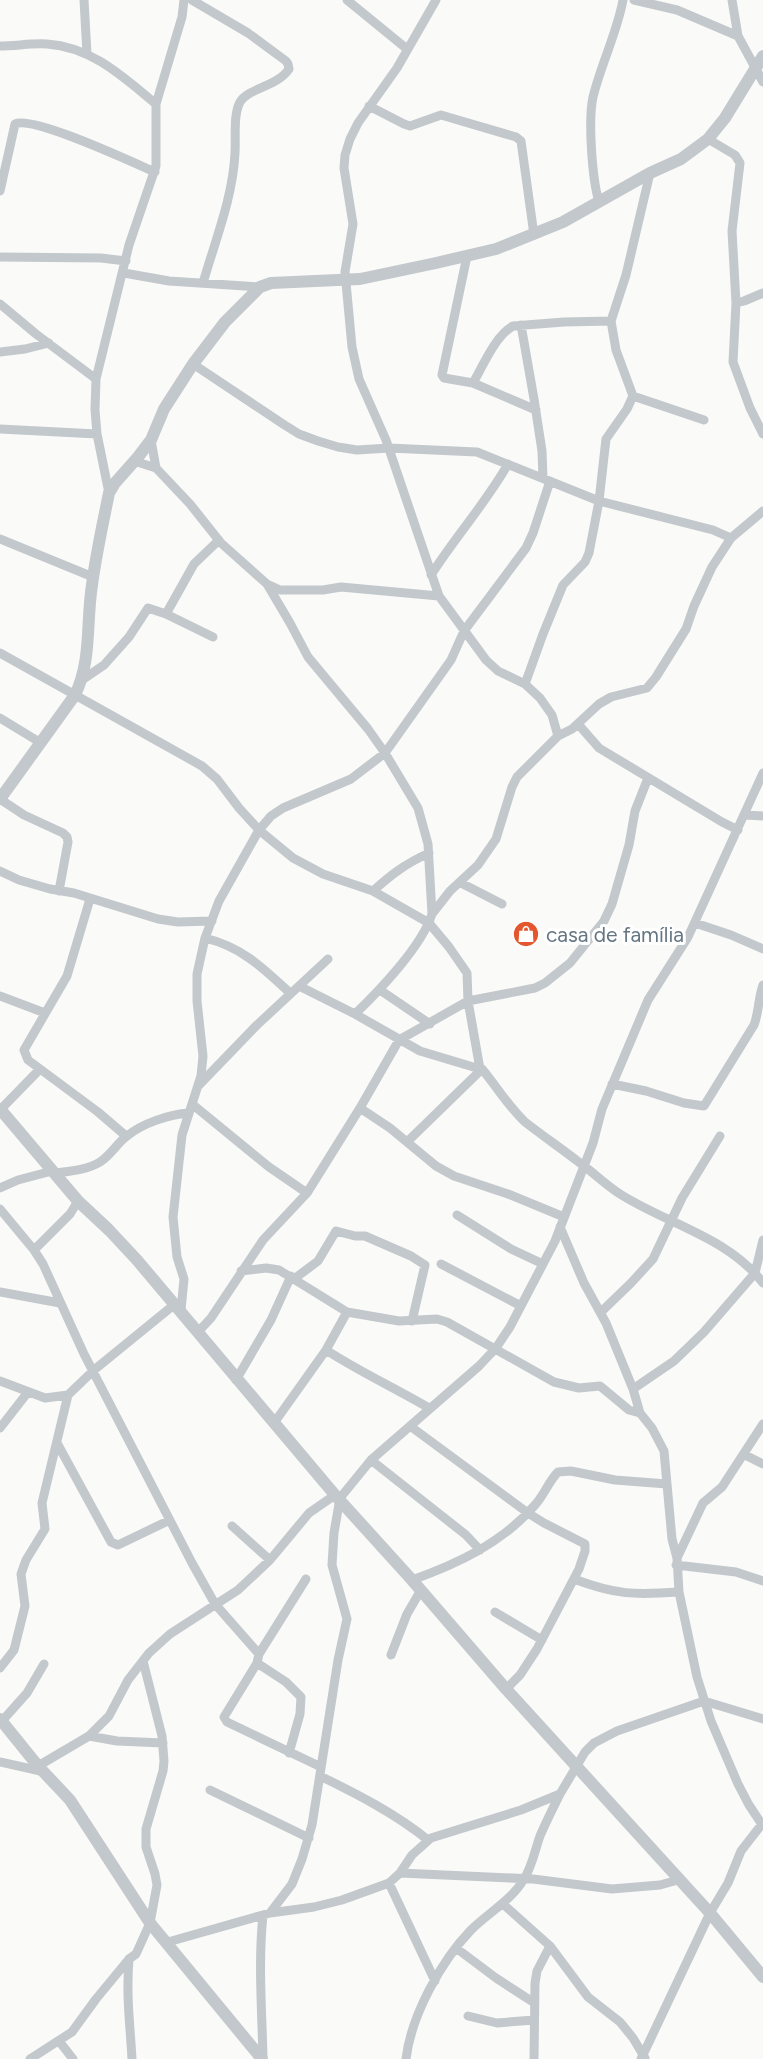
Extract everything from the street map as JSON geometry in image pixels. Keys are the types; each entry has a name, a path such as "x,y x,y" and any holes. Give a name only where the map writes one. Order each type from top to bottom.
{"street":[{"path":"84,0 87,54"},
{"path":"109,493 97,434 96,379 114,302 138,217 155,172 156,104 182,17 184,0"},
{"path":"192,0 248,33 286,61 289,69 276,81 240,102 232,178 202,283"},
{"path":"347,0 407,49"},
{"path":"436,0 397,68 369,106 350,139 345,155 344,168 353,224 345,280 352,347 359,380 389,448 439,596 486,660 498,671 525,684 540,698 548,708 558,736"},
{"path":"599,202 594,168 591,110 624,0"},
{"path":"634,0 677,10 738,36"},
{"path":"732,0 738,36 763,82"},
{"path":"0,46 47,44 68,47 87,54 108,66 156,104"},
{"path":"124,273 168,281 260,287 271,283 371,277 496,249 563,222 650,172 681,159 708,139 725,118 763,56"},
{"path":"369,106 410,126 441,115 516,137 521,141 534,235"},
{"path":"0,190 15,124 21,121 51,128 155,172"},
{"path":"708,139 735,155 740,163 732,231 736,303 733,362 750,408 763,434"},
{"path":"525,684 554,603 563,585 585,562 589,553 599,501 606,440 633,396 616,350 611,321 629,264 650,172"},
{"path":"468,256 442,375 444,378 473,383 536,410"},
{"path":"0,257 12,259 75,257 126,261"},
{"path":"59,891 67,837 24,815 0,799 75,695 82,680 93,577 109,493 151,440 164,409 193,363 225,322 260,287"},
{"path":"736,303 744,302 763,293"},
{"path":"0,304 96,379"},
{"path":"473,383 492,348 513,326 611,321"},
{"path":"0,1668 14,1650 25,1606 21,1575 26,1560 45,1528 42,1503 68,1395 94,1370 178,1307 184,1279 177,1257 173,1217 182,1135 199,1085 203,1056 197,1001 197,974 205,938 219,901 259,830 271,816 283,808 351,779 384,753 451,660 464,631 526,548 533,533 546,480 521,325"},
{"path":"0,351 25,349 49,343"},
{"path":"193,363 299,434 338,447 357,450 389,448 477,452 599,501 713,530 731,538"},
{"path":"633,396 704,420"},
{"path":"0,429 97,434"},
{"path":"151,440 156,468"},
{"path":"134,461 156,468 190,504 219,540 267,584 291,622 308,657 354,711 384,753 418,808 424,825 429,853 430,919"},
{"path":"431,575 452,543 485,501 508,464"},
{"path":"355,1014 380,990 419,940 430,919 450,891 478,865 496,839 512,787 518,777 558,736 578,724 599,704 611,698 647,688 686,629 712,567 731,538 762,513"},
{"path":"1,540 93,577"},
{"path":"166,614 194,564 219,540"},
{"path":"267,584 280,590 323,591 341,587 439,596"},
{"path":"82,680 104,665 129,637 147,609 166,614 213,637"},
{"path":"0,653 202,766 217,779 259,830 282,850 307,866 323,874 373,891 430,919 467,974 468,1001 481,1069 512,1110 619,1193 732,1253 763,1283"},
{"path":"0,718 41,743"},
{"path":"578,724 599,748 738,830"},
{"path":"0,1762 41,1769 89,1736 109,1716 128,1680 143,1661 170,1634 238,1590 270,1560 309,1513 338,1497 371,1460 496,1348 521,1306 560,1227 593,1143 602,1109 648,1000 688,937 763,773"},
{"path":"198,1332 211,1318 263,1240 307,1193 399,1040 468,1001 535,988 570,963 604,921 612,904 629,845 635,811 648,778"},
{"path":"745,815 763,816"},
{"path":"373,891 401,867 429,853"},
{"path":"0,871 19,880 90,898 158,919 178,922 212,921"},
{"path":"461,883 502,904"},
{"path":"90,898 67,976 24,1050 28,1060 126,1136"},
{"path":"695,923 763,949"},
{"path":"205,938 231,946 244,953 290,993"},
{"path":"199,1085 290,993 328,959"},
{"path":"612,1084 704,1106 754,1025 758,1016 757,1005 763,985"},
{"path":"299,986 355,1014 399,1040 438,1058 481,1069"},
{"path":"380,990 430,1024"},
{"path":"0,996 45,1013"},
{"path":"40,1069 0,1110 78,1201 116,1237 178,1307 274,1424 506,1689 710,1913 763,1977"},
{"path":"407,1142 481,1069"},
{"path":"360,1108 436,1166 453,1176 518,1198 564,1217"},
{"path":"0,1188 18,1180 54,1172 81,1170 100,1162 126,1136 153,1122 190,1109"},
{"path":"190,1109 307,1193"},
{"path":"601,1312 653,1259 670,1222 720,1136"},
{"path":"34,1250 70,1214 78,1201"},
{"path":"0,1209 43,1264 60,1303 170,1520 216,1604 258,1659 301,1697 300,1714 289,1753"},
{"path":"457,1215 510,1249 543,1264"},
{"path":"560,1227 584,1283 601,1312 633,1389 640,1413 652,1428 664,1451 672,1539 680,1592 704,1701 738,1784 762,1825 741,1851 728,1883 710,1913 643,2058"},
{"path":"236,1380 271,1320 292,1277 318,1261 336,1231 365,1236 411,1256 425,1265 412,1321"},
{"path":"633,1389 674,1361 689,1347 755,1273 763,1240"},
{"path":"441,1264 521,1306"},
{"path":"241,1271 266,1268 279,1270 347,1312 399,1322 437,1320 447,1322 554,1382 579,1388 600,1386 629,1410 640,1413"},
{"path":"0,1292 60,1303"},
{"path":"274,1424 326,1350 347,1312"},
{"path":"326,1350 374,1380 391,1386 429,1408"},
{"path":"0,1381 45,1398 68,1395"},
{"path":"0,1428 28,1392"},
{"path":"676,1562 703,1503 722,1487 745,1455 763,1424"},
{"path":"410,1426 528,1513 585,1544 584,1556 574,1579 542,1640 525,1669 506,1689"},
{"path":"57,1443 111,1542 118,1545 170,1520"},
{"path":"745,1455 763,1464"},
{"path":"371,1460 465,1535 480,1550"},
{"path":"412,1580 442,1569 480,1550 511,1529 540,1500 554,1476 563,1471 615,1480 667,1484"},
{"path":"263,2059 260,1936 266,1914 292,1884 309,1839 338,1660 347,1619 332,1565 338,1497"},
{"path":"232,1526 270,1560"},
{"path":"676,1562 736,1572 763,1581"},
{"path":"574,1579 603,1590 627,1594 680,1592"},
{"path":"306,1580 225,1716 225,1720 289,1753 414,1829 428,1840"},
{"path":"391,1655 407,1614 421,1590"},
{"path":"495,1612 542,1640"},
{"path":"30,2059 72,2032 96,1999 129,1959 136,1954 150,1923 156,1874 146,1847 146,1829 163,1771 163,1743 143,1661"},
{"path":"44,1664 27,1693 1,1720 70,1800 150,1923 263,2059"},
{"path":"406,2059 412,2028 435,1981 456,1948 471,1930 503,1904 525,1878 560,1794 585,1752 604,1736 704,1701 763,1719"},
{"path":"89,1736 117,1741 163,1743"},
{"path":"210,1790 309,1839"},
{"path":"168,1942 266,1914 333,1902 389,1883 428,1840 521,1810 560,1794"},
{"path":"400,1873 525,1878 612,1889 660,1885 678,1880"},
{"path":"389,1883 435,1981"},
{"path":"503,1904 550,1946 588,1997 620,2022 633,2038 643,2058"},
{"path":"534,2059 533,2002 537,1971 550,1946"},
{"path":"456,1948 533,2002"},
{"path":"129,1959 127,1985 132,2059"},
{"path":"468,2016 497,2023 534,2020"},
{"path":"59,2041 73,2059"}],"place":[{"name":"casa de família","path":"526,934"}]}
